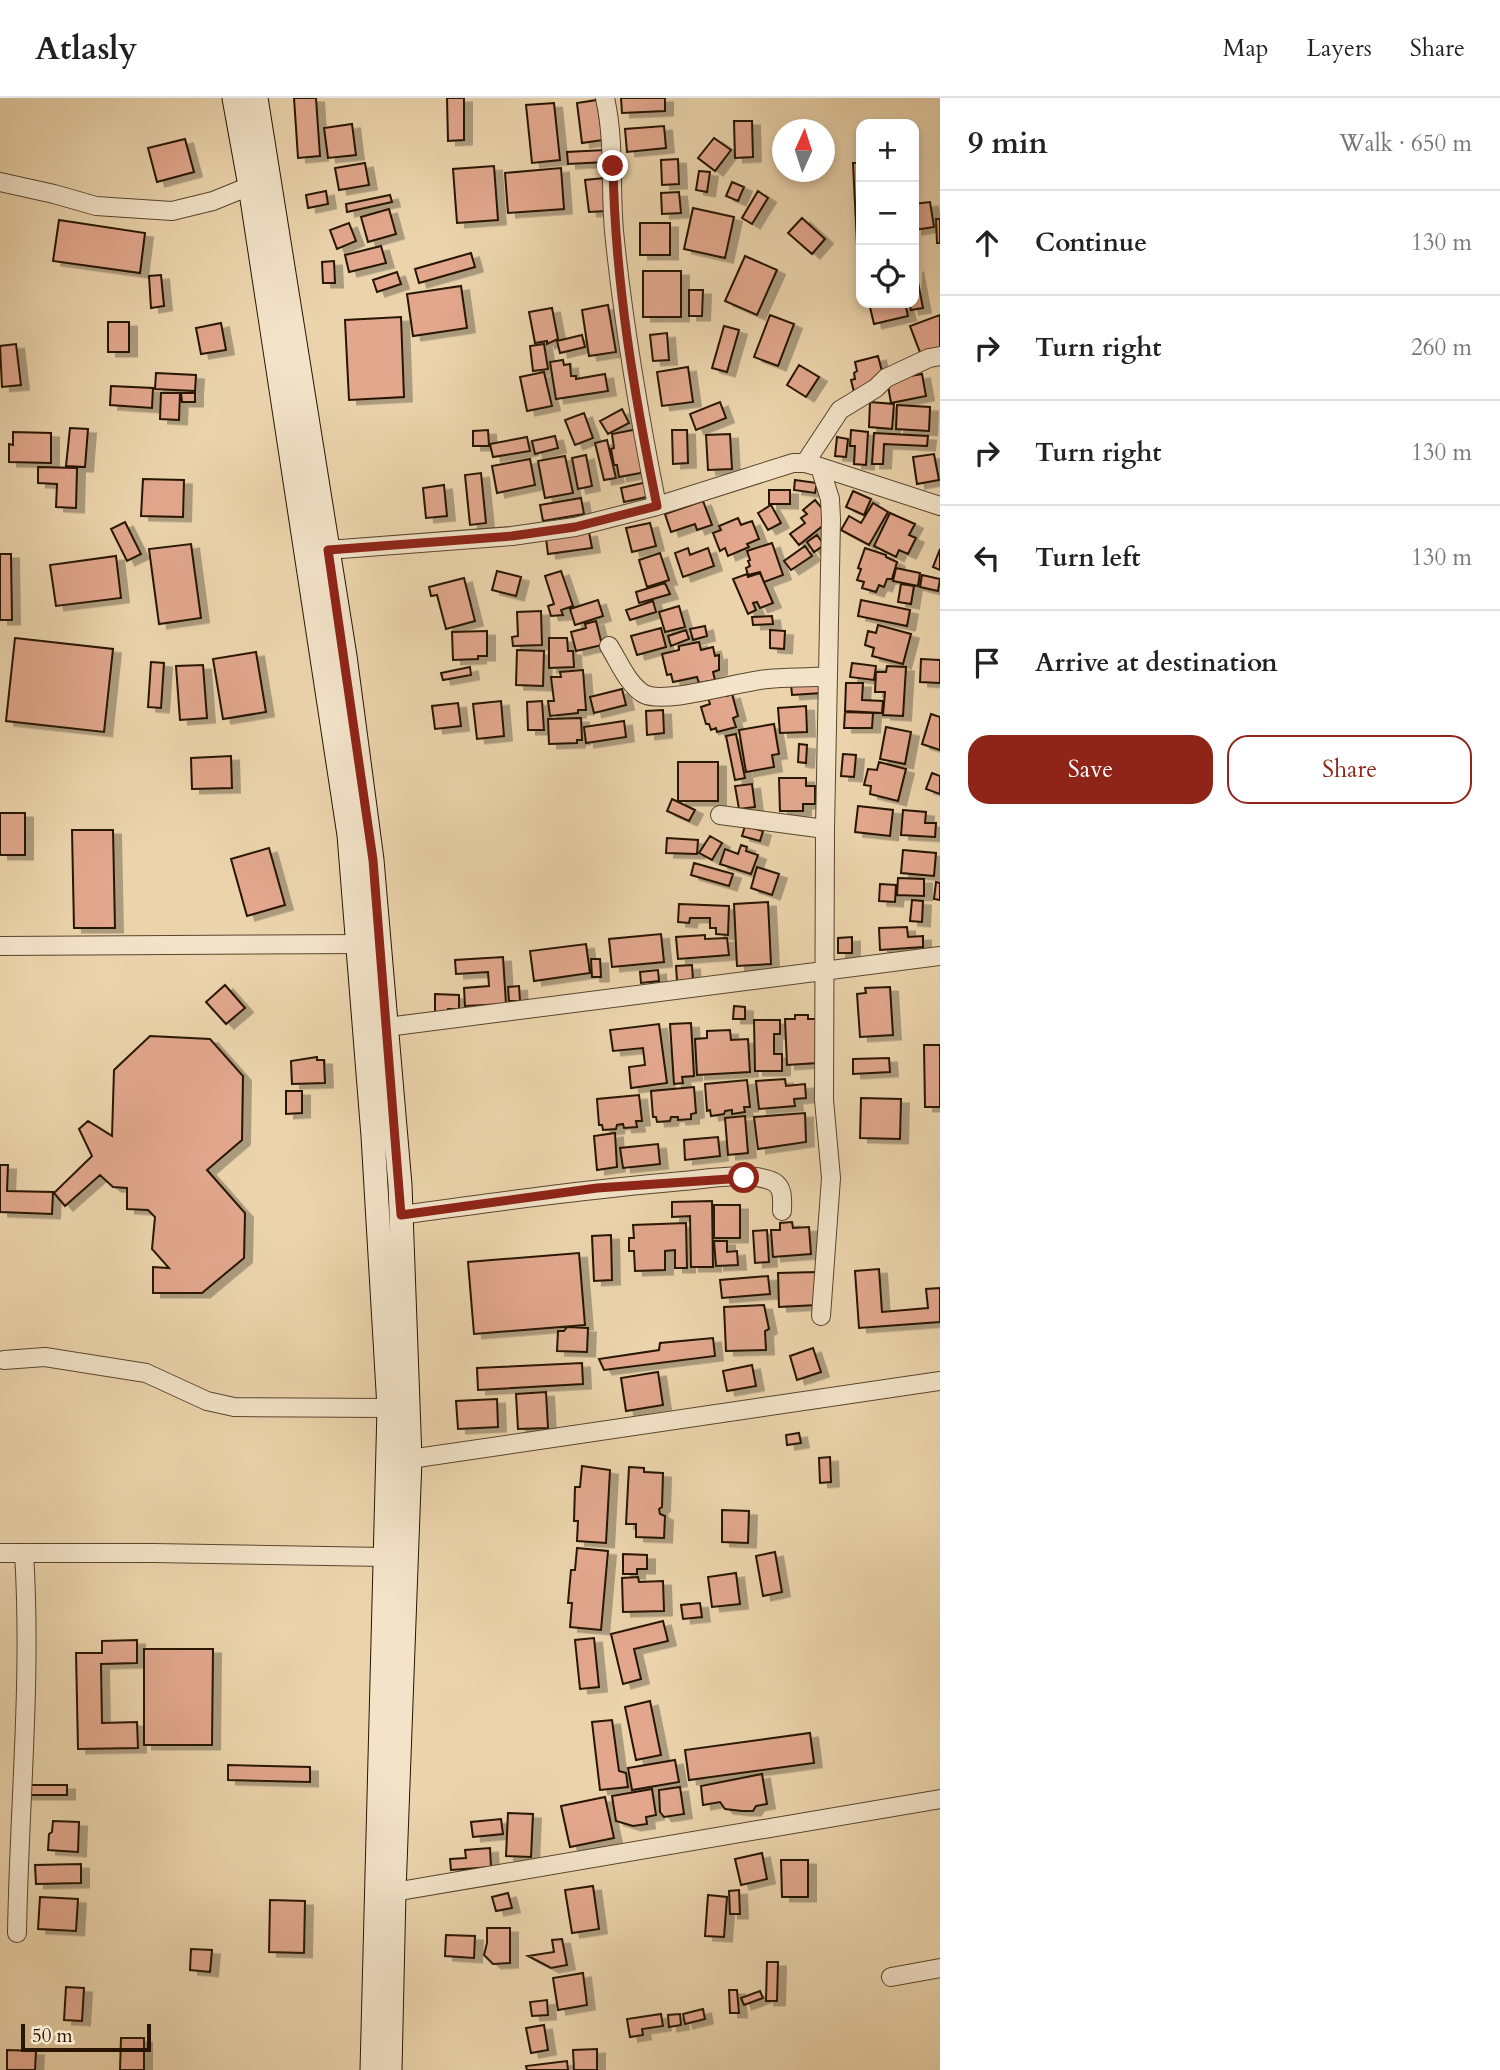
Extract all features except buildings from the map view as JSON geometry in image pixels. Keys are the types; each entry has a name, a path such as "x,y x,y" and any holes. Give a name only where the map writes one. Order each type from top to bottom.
{"main road":[{"path":"234,98 250,186 349,835 387,1027 401,1215 394,1892 385,1916 372,2070"},
{"path":"256,98 328,550 373,860 369,944 373,1136 389,1408 399,1459 384,1557 385,1916 390,2070"}],"street":[{"path":"605,98 613,166 614,229 634,394 657,506"},
{"path":"0,182 96,206 172,211 213,201 250,186"},
{"path":"813,465 841,410 876,388 886,378 929,358 940,356"},
{"path":"328,550 512,536 575,527 657,506 778,467 813,465 940,506"},
{"path":"813,465 830,499 824,1100 831,1178 821,1316"},
{"path":"830,499 854,477"},
{"path":"609,646 632,682 641,692 650,696 679,695 768,679 828,676"},
{"path":"720,815 825,829"},
{"path":"0,946 369,944"},
{"path":"387,1027 940,956"},
{"path":"401,1215 597,1188 720,1178 762,1178 776,1183 782,1190 782,1211"},
{"path":"4,1360 45,1357 146,1373 207,1401 234,1407 389,1408"},
{"path":"399,1459 940,1381"},
{"path":"0,1553 384,1557"},
{"path":"17,1934 28,1646 24,1553"},
{"path":"394,1892 940,1799"},
{"path":"891,1977 940,1968"}],"route":[{"path":"613,166 614,229 634,394 657,506 575,527 512,536 328,550 373,860 401,1215 597,1188 744,1178"}]}
